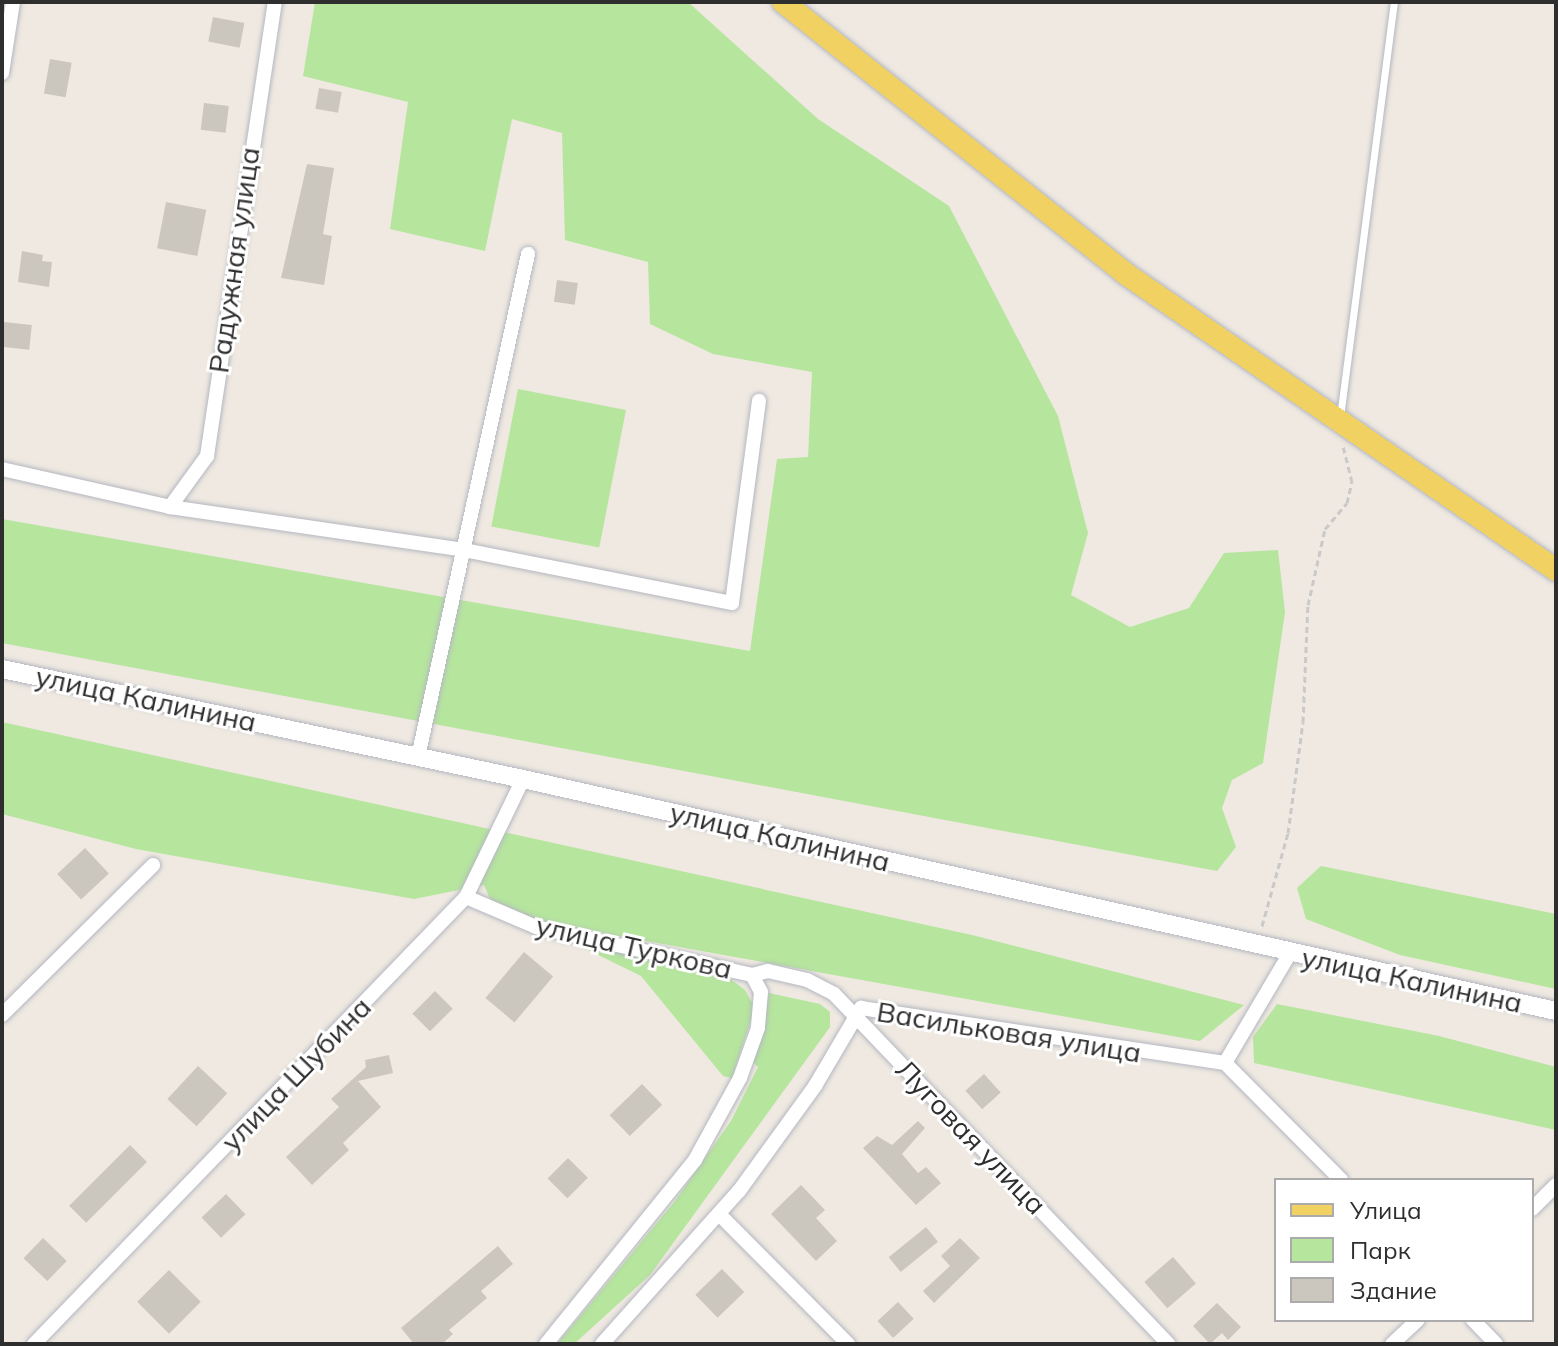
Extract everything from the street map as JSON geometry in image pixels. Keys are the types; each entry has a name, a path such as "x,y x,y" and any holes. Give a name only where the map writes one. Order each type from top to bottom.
{"main road":[{"path":"783,2 1126,274 1556,570"},
{"name":"улица Калинина","path":"2,669 523,779 1556,1011"}],"street":[{"path":"2,73 13,2"},
{"name":"Радужная улица","path":"170,507 207,456 275,2"},
{"path":"418,757 429,685 464,550 528,254"},
{"path":"2,469 170,507 464,550 732,603 759,401"},
{"name":"улица Шубина","path":"34,1344 466,897 523,779"},
{"path":"2,1015 153,865"},
{"name":"улица Туркова","path":"466,897 536,927 752,975 761,992 758,1028 740,1078 695,1160 546,1344"},
{"path":"1290,953 1225,1063 1339,1178"},
{"name":"Луговая улица","path":"752,975 768,971 807,980 834,994 1168,1344"},
{"name":"Васильковая улица","path":"602,1344 673,1260 720,1215 815,1086 861,1008 903,1011 1225,1063"},
{"path":"1534,1207 1556,1185"},
{"path":"720,1215 848,1344"},
{"path":"1392,1344 1416,1322"},
{"path":"1475,1322 1496,1344"}],"lane":[{"path":"1339,423 1394,2"}],"path":[{"path":"1257,945 1288,833 1303,722 1308,605 1325,529 1347,503 1352,482 1339,423"}],"green space":[{"path":"315,2 688,2 818,119 949,206 1058,416 1088,533 1071,595 1130,627 1189,608 1224,553 1278,550 1285,612 1263,763 1232,780 1222,808 1236,847 1217,871 2,643 2,519 750,651 777,459 808,457 812,372 713,354 650,324 648,262 565,240 562,133 512,119 485,251 390,229 408,102 303,76"},
{"path":"518,389 626,410 599,547 491,526"},
{"path":"2,722 972,935 1244,1005 1200,1041 541,922 490,899 484,885 414,899 136,849 2,814"},
{"path":"1321,866 1556,914 1556,989 1400,955 1306,919 1297,888"},
{"path":"592,944 729,978 745,990 755,1008 732,1078 723,1076 641,976 578,945"},
{"path":"769,993 820,1004 830,1012 830,1027 650,1275 574,1344 557,1344 675,1201 731,1121 758,1067 752,1061"},
{"path":"1277,1004 1439,1036 1556,1067 1556,1130 1254,1063 1253,1037"}],"building":[{"path":"213,17 244,23 240,48 208,42"},
{"path":"50,59 72,63 66,97 44,93"},
{"path":"319,88 342,92 338,113 315,109"},
{"path":"204,103 229,106 226,133 201,130"},
{"path":"307,164 334,168 323,234 332,236 324,285 281,278"},
{"path":"166,202 206,210 197,256 157,248"},
{"path":"22,251 43,255 42,261 52,262 49,287 18,282"},
{"path":"557,280 578,283 575,305 554,302"},
{"path":"4,322 32,325 29,350 2,347"},
{"path":"85,848 109,874 81,900 57,874"},
{"path":"524,952 553,976 515,1022 485,998"},
{"path":"435,991 453,1009 430,1031 412,1014"},
{"path":"389,1055 393,1073 358,1081 381,1107 343,1143 349,1150 312,1185 286,1157 339,1107 331,1099 366,1067 365,1060"},
{"path":"198,1066 227,1093 197,1126 167,1099"},
{"path":"984,1074 1001,1093 982,1109 965,1091"},
{"path":"642,1084 662,1105 630,1136 610,1115"},
{"path":"918,1121 925,1128 902,1154 918,1173 926,1167 941,1183 916,1205 863,1148 877,1136 892,1145"},
{"path":"130,1145 147,1162 86,1223 69,1206"},
{"path":"568,1158 588,1178 567,1198 547,1179"},
{"path":"801,1185 825,1210 816,1218 837,1241 816,1261 771,1214"},
{"path":"226,1194 245,1214 221,1238 202,1218"},
{"path":"926,1227 938,1242 901,1272 889,1257"},
{"path":"43,1238 67,1261 47,1281 24,1258"},
{"path":"960,1238 980,1258 934,1303 923,1291 950,1266 941,1256"},
{"path":"498,1246 513,1264 481,1291 487,1298 449,1330 453,1334 442,1344 414,1344 401,1328"},
{"path":"1173,1257 1196,1283 1167,1308 1144,1282"},
{"path":"722,1269 744,1292 718,1318 695,1295"},
{"path":"169,1270 201,1302 169,1334 137,1302"},
{"path":"898,1302 914,1319 893,1338 878,1321"},
{"path":"1217,1303 1241,1327 1228,1340 1222,1333 1210,1344 1193,1326"}]}
